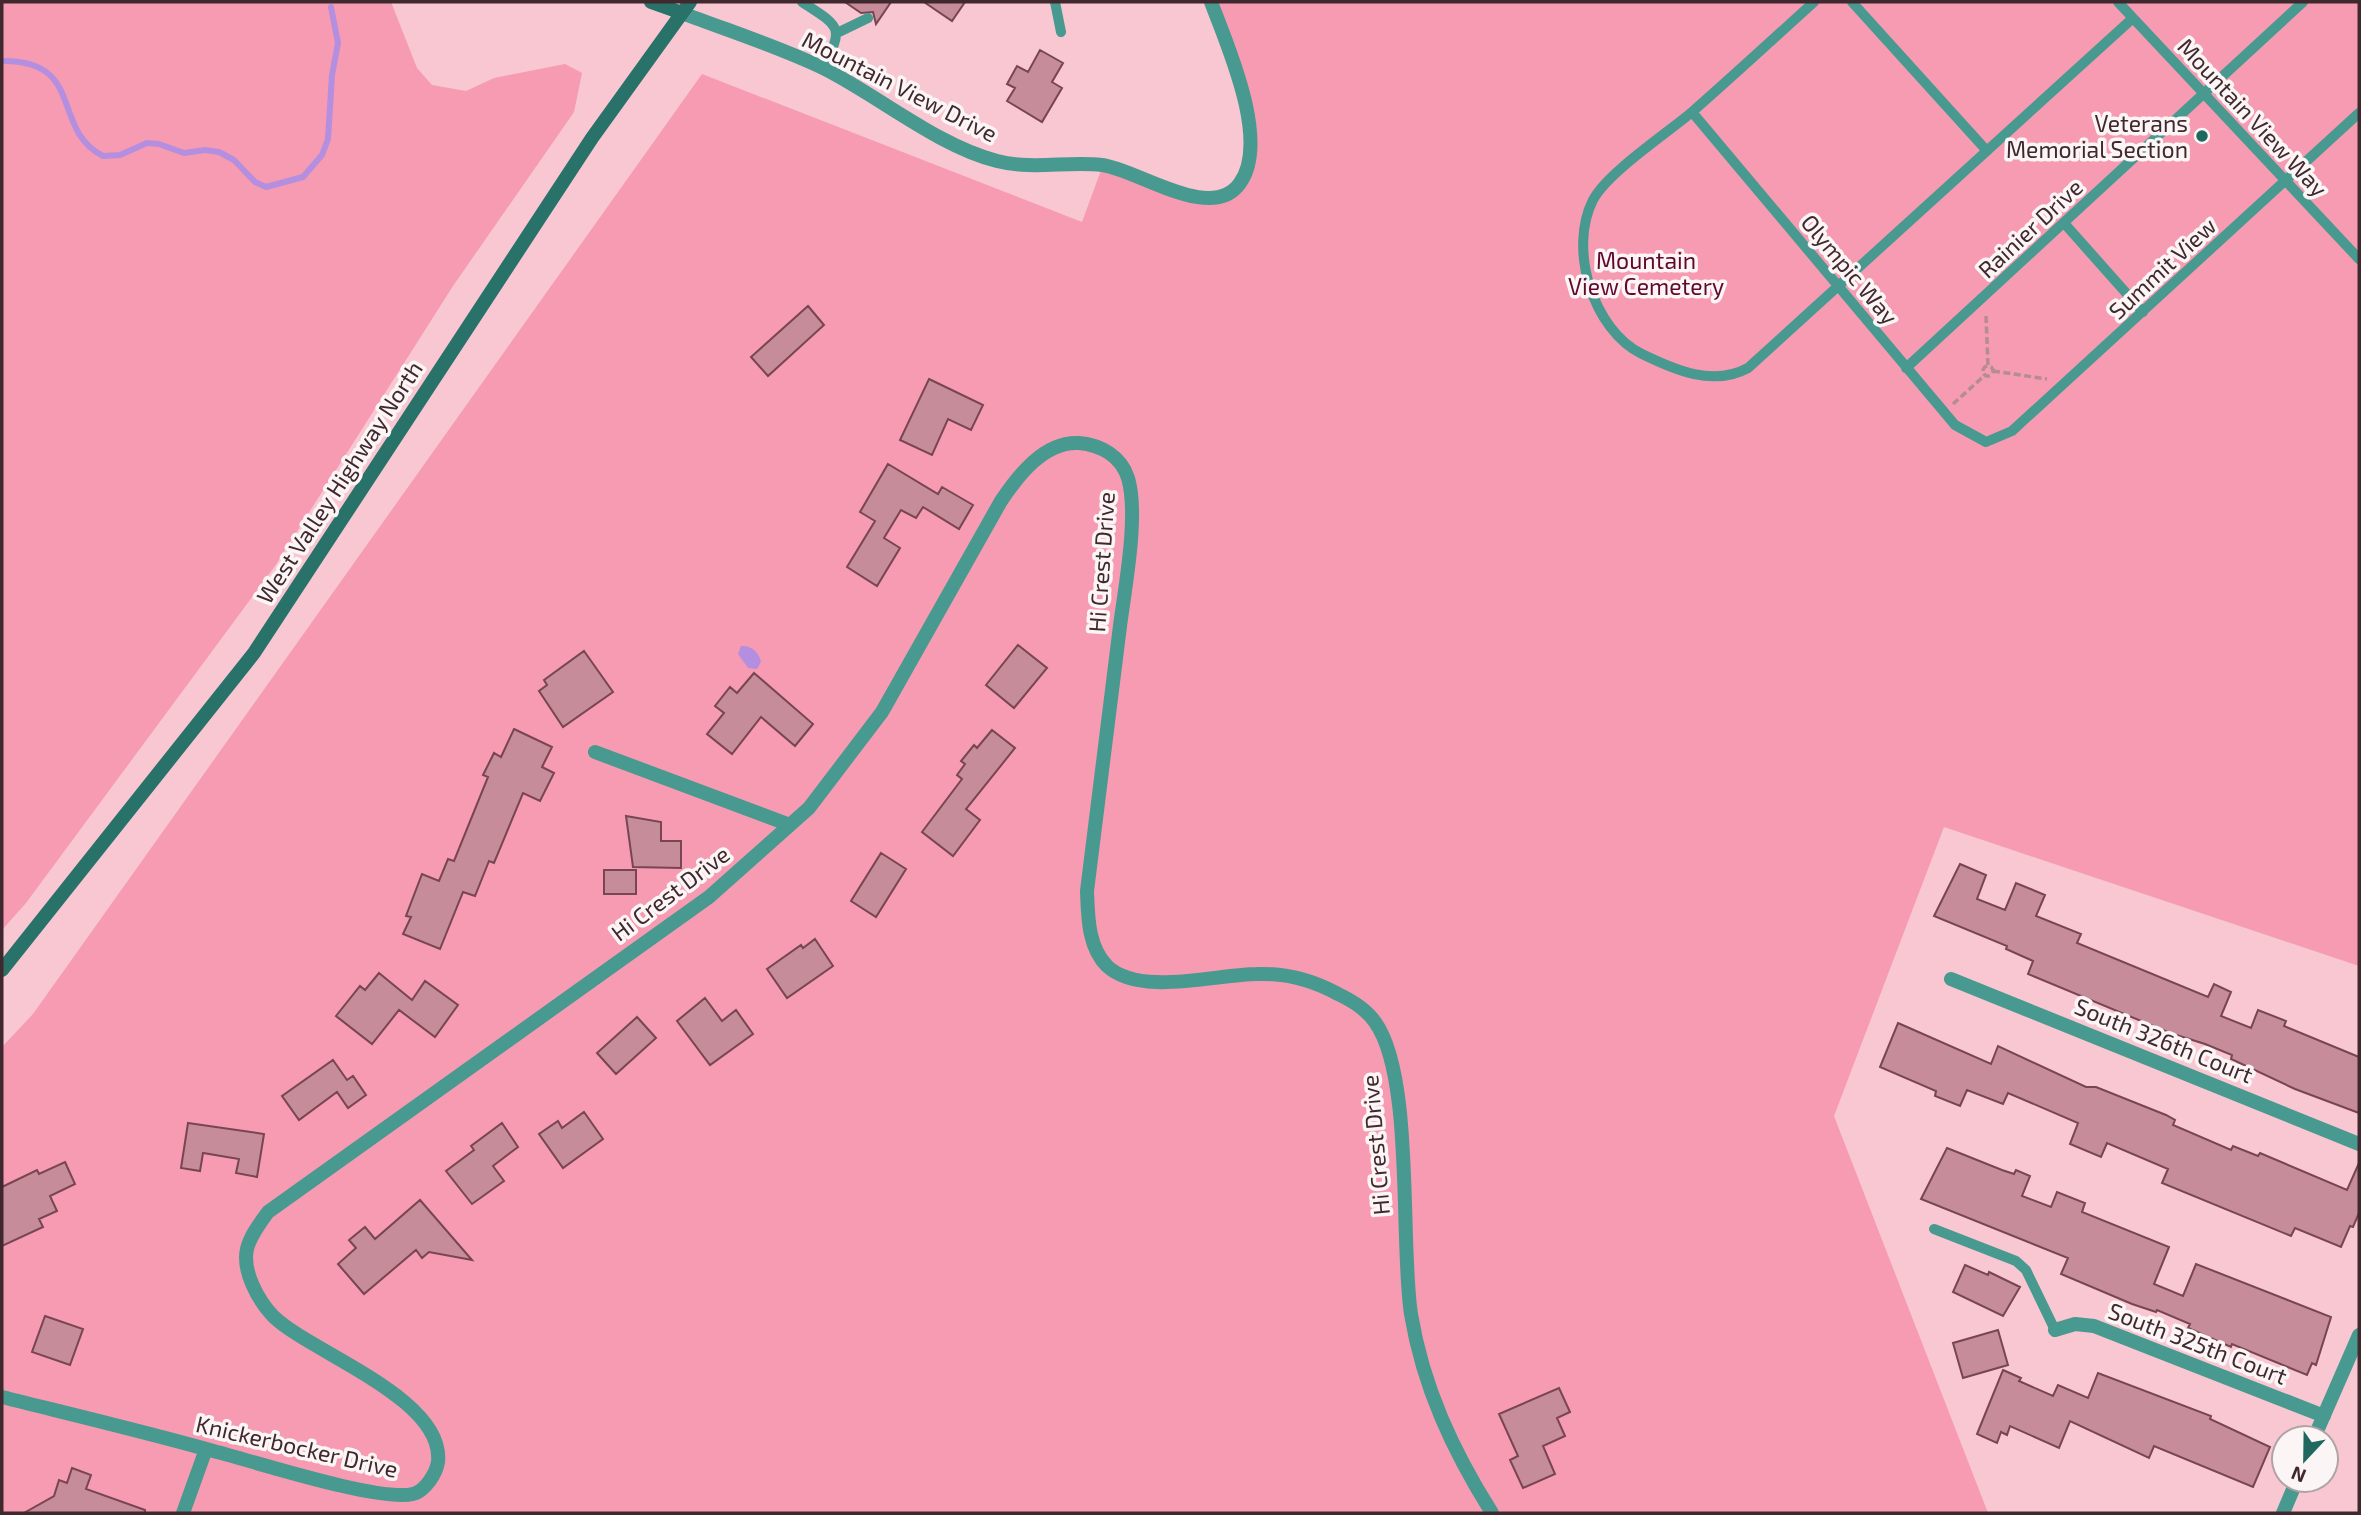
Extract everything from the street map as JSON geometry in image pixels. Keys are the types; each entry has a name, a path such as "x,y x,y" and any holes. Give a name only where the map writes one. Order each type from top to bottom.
{"main road":[{"path":"651,2 686,7"},
{"name":"West Valley Highway North","path":"2,970 254,653 592,138 686,7"}],"street":[{"name":"Mountain View Drive","path":"686,7 822,68 925,127 985,157 1019,165 1103,165 1171,191 1207,198 1228,194 1240,184 1252,147 1250,119 1211,2"},
{"name":"Hi Crest Drive","path":"247,1249 268,1212 709,897 790,825 830,784 882,712 1001,501 1020,474 1038,459 1064,445 1094,446 1110,453 1124,468 1132,509 1126,578 1087,891 1093,943 1108,966 1127,977 1189,980 1256,974 1281,975 1325,987 1365,1010 1377,1025 1396,1086 1407,1275 1419,1353 1441,1422 1492,1513"},
{"path":"595,752 790,825"},
{"name":"South 326th Court","path":"1951,979 2359,1144"},
{"name":"Knickerbocker Drive","path":"2,1397 293,1473 389,1494 414,1494 429,1482 438,1462 435,1442 422,1421 400,1398 274,1317 247,1271 247,1249"},
{"name":"South 325th Court","path":"2055,1330 2075,1324 2094,1326 2324,1416"},
{"path":"2320,1424 2359,1335"},
{"path":"183,1513 206,1449"},
{"path":"2284,1513 2291,1494"}],"lane":[{"path":"802,2 835,23 837,42 822,68"},
{"path":"1055,2 1061,32"},
{"path":"1814,2 1692,112 1605,184 1593,199 1588,214 1583,252 1592,294 1619,337 1634,350 1684,372 1718,378 1748,368 2133,18"},
{"path":"1852,2 1987,151"},
{"name":"Mountain View Way","path":"2118,2 2359,259"},
{"name":"Rainier Drive","path":"1906,368 2303,2"},
{"path":"838,33 868,18"},
{"name":"Olympic Way","path":"1692,112 1841,285 1944,412 1965,432 1986,442"},
{"name":"Summit View","path":"1986,442 2011,431 2359,113"},
{"path":"2064,222 2143,312"},
{"path":"1934,1229 2016,1262 2026,1270 2055,1330"}],"path":[{"path":"1985,296 1988,366 1993,371 2067,381"},
{"path":"1985,375 1984,369 1988,366"},
{"path":"1944,412 1993,371"}],"green space":[{"path":"2,2 391,2 417,68 432,85 466,91 494,78 565,64 582,73 574,112 453,286 275,566 26,903 2,930"},
{"name":"Mountain View Cemetery","path":"1211,2 2359,2 2359,966 1944,827 1834,1116 1988,1513 2,1513 2,1047 33,1014 702,74 1082,222 1103,165 1171,191 1228,194 1252,147"}],"shaded area":[{"path":"741,646 751,648 758,655 761,662 757,669 748,668 738,654"}],"building":[{"path":"845,2 891,2 876,24 873,12 861,13"},
{"path":"924,2 965,2 952,21"},
{"path":"1040,50 1063,63 1052,82 1062,88 1042,122 1007,101 1015,88 1007,84 1017,66 1028,72"},
{"path":"808,306 824,325 768,376 751,357"},
{"path":"929,379 983,405 971,430 948,419 932,455 900,440"},
{"path":"888,464 938,494 942,487 973,505 959,529 923,507 916,518 901,510 884,538 900,548 877,586 847,567 875,521 860,512"},
{"path":"1018,645 1047,668 1014,708 986,685"},
{"path":"584,651 613,692 563,727 539,691 547,685 544,680"},
{"path":"754,673 813,724 795,746 761,717 732,754 707,734 724,713 715,706 730,687 737,693"},
{"path":"514,729 552,747 542,767 554,773 540,801 523,793 494,863 489,861 475,896 463,892 440,949 403,934 411,917 406,916 422,874 439,881 448,859 454,861 488,777 483,775 494,753 501,757"},
{"path":"992,730 1015,748 966,809 980,820 953,856 922,832 962,779 957,775 965,764 961,761 974,745 977,748"},
{"path":"626,816 661,822 661,841 681,841 681,868 633,867"},
{"path":"881,853 906,869 876,917 851,901"},
{"path":"1960,864 1986,875 1977,899 2005,910 2016,883 2045,895 2036,916 2081,934 2077,943 2208,997 2214,984 2231,992 2221,1016 2251,1028 2258,1010 2286,1021 2284,1026 2359,1057 2359,1113 2295,1089 2231,1059 2232,1055 2170,1033 2028,974 2033,961 2006,949 2007,946 1934,916"},
{"path":"604,870 636,870 636,894 604,894"},
{"path":"815,939 833,966 787,998 767,969 801,945 803,948"},
{"path":"379,973 412,1000 425,981 458,1005 435,1037 399,1010 372,1044 336,1016 360,986 365,990"},
{"path":"705,998 722,1021 736,1010 753,1034 710,1065 677,1021"},
{"path":"637,1017 656,1038 616,1074 597,1053"},
{"path":"1898,1023 1991,1064 1998,1046 2086,1087 2096,1087 2166,1115 2175,1120 2173,1125 2231,1150 2233,1146 2258,1156 2260,1153 2347,1190 2359,1163 2359,1213 2353,1227 2350,1226 2341,1247 2295,1228 2291,1236 2162,1183 2168,1169 2107,1143 2101,1157 2070,1144 2078,1123 2008,1093 2003,1104 1967,1090 1960,1106 1935,1096 1936,1091 1880,1067"},
{"path":"333,1060 347,1080 353,1076 366,1095 348,1108 337,1092 299,1120 282,1096"},
{"path":"584,1112 603,1139 563,1168 539,1134 558,1121 562,1128"},
{"path":"188,1123 264,1134 257,1177 236,1173 239,1159 203,1153 200,1171 181,1168"},
{"path":"502,1123 518,1147 493,1166 504,1181 472,1204 446,1171 474,1150 471,1146"},
{"path":"1947,1148 2002,1170 2014,1174 2016,1170 2030,1176 2022,1196 2051,1207 2057,1192 2085,1203 2082,1212 2169,1247 2154,1284 2183,1296 2196,1264 2331,1317 2316,1365 2312,1363 2307,1375 2232,1344 2231,1347 2188,1328 2190,1324 2157,1310 2156,1312 2132,1304 2061,1274 2068,1258 1921,1199"},
{"path":"65,1162 75,1184 50,1196 57,1211 39,1219 43,1227 2,1246 2,1187 37,1170 39,1174"},
{"path":"420,1200 472,1260 429,1252 422,1258 416,1250 364,1294 338,1264 356,1248 349,1240 365,1227 375,1239"},
{"path":"1965,1265 1988,1275 1989,1272 2020,1287 2003,1316 1953,1292"},
{"path":"45,1316 83,1329 70,1365 32,1352"},
{"path":"1998,1330 2008,1365 1963,1378 1953,1343"},
{"path":"2003,1370 2021,1378 2019,1381 2053,1396 2058,1385 2088,1398 2098,1373 2211,1416 2210,1419 2270,1447 2253,1487 2154,1446 2149,1458 2070,1421 2059,1448 2010,1426 2007,1435 2001,1432 1997,1443 1977,1434"},
{"path":"1559,1388 1570,1412 1557,1418 1565,1436 1543,1446 1555,1474 1523,1488 1510,1460 1518,1456 1499,1414"},
{"path":"72,1468 91,1475 86,1489 145,1510 145,1513 24,1513 54,1496 59,1480 67,1483"}],"waterway":[{"path":"2,61 28,64 46,72 57,83 77,130 87,144 103,156 120,155 147,143 159,144 184,153 205,150 219,152 234,160 255,182 266,187 303,177 322,155 328,139 332,75 338,43 331,7"}],"place":[{"name":"Veterans Memorial Section","path":"2202,136"}]}
